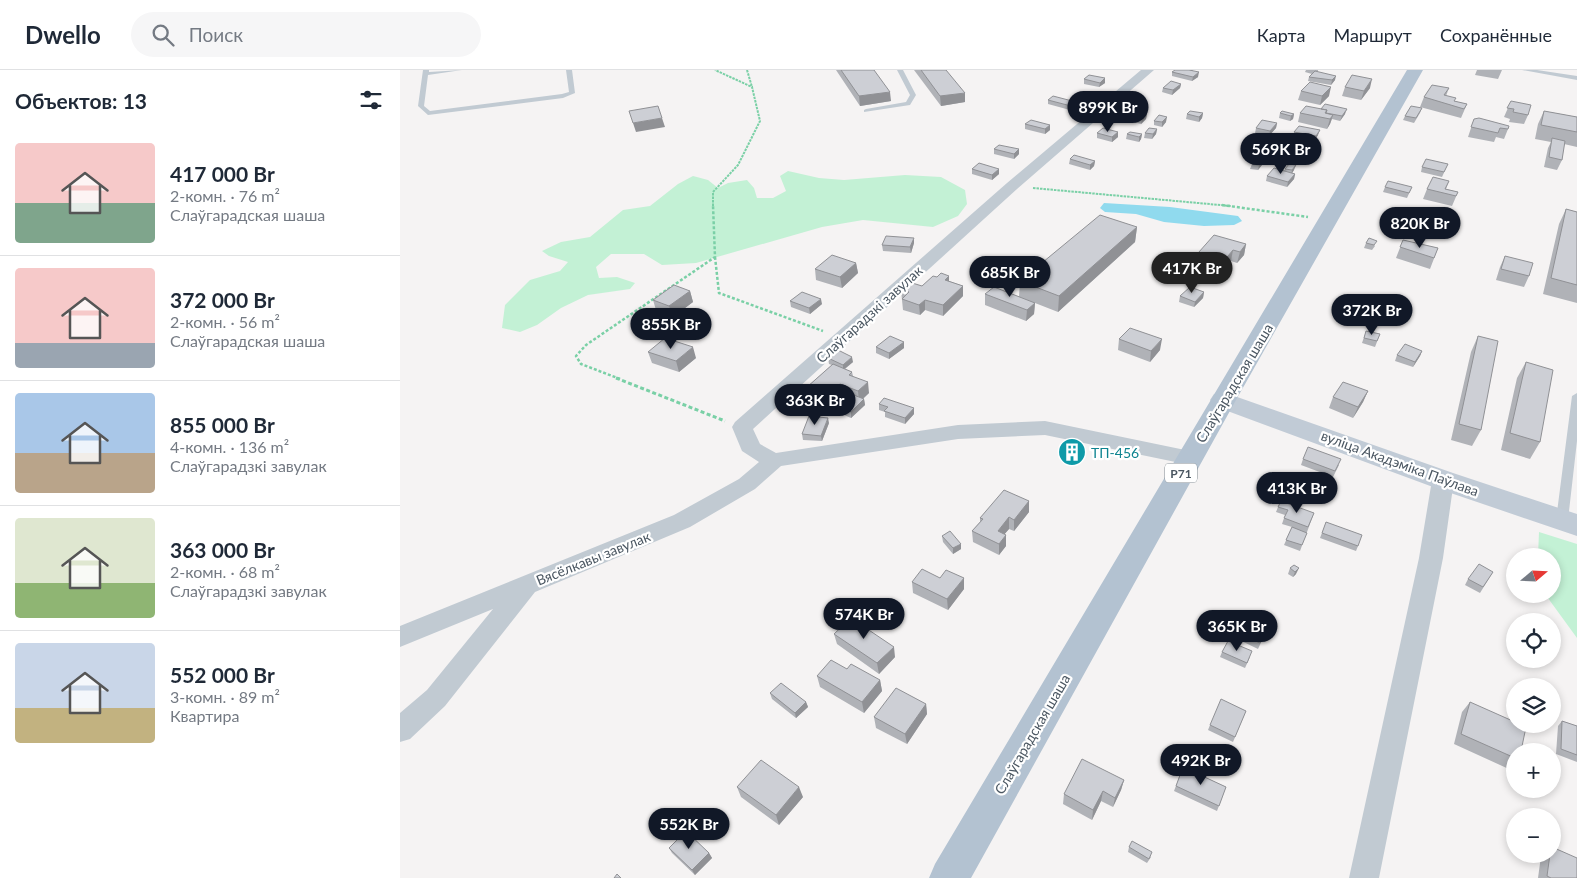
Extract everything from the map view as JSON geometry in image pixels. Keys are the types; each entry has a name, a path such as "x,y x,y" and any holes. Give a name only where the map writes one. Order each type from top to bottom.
{"main road":[{"name":"Слаўгарадская шаша","path":"949,878 1415,70"},
{"name":"вуліца Акадэміка Паўлава","path":"1223,400 1444,480 1570,522"}],"street":[{"name":"Слаўгарадзкі завулак","path":"742,427 1012,186 1148,70"},
{"path":"742,427 745,440 755,453 775,460 958,432 1045,428 1190,458"},
{"name":"Вясёлкавы завулак","path":"400,637 682,521 747,484 775,460"},
{"path":"1364,878 1431,558 1444,480"},
{"path":"400,730 436,698 528,584"}],"lane":[{"path":"459,70 426,72 420,106 428,113 436,114 564,96 572,93 569,70"},
{"path":"866,111 908,104 913,96 900,70"},
{"path":"1525,70 1577,78"},
{"path":"1567,77 1577,72"},
{"path":"1570,522 1566,476 1577,396"}],"path":[{"path":"715,70 752,88"},
{"path":"747,70 760,121 738,165 713,192 715,257 719,293 842,338"},
{"path":"1012,186 1213,204 1314,218"},
{"path":"715,257 586,345 576,356 581,364 742,427"}],"green space":[{"path":"788,171 819,178 844,180 905,175 941,177 965,190 967,204 958,216 933,227 863,220 822,227 696,263 662,265 644,254 611,254 596,267 599,278 617,277 635,283 630,289 588,295 561,308 537,325 520,332 502,328 505,305 530,280 560,271 568,262 549,256 542,251 561,242 590,237 623,210 650,206 678,184 693,176 708,180 718,188 728,183 747,180 754,188 757,198 773,198 786,191 780,176"},
{"path":"1539,532 1577,544 1577,638 1561,616 1561,613 1559,613 1552,603 1561,603 1561,548 1538,548"}],"water":[{"path":"1104,203 1170,207 1238,216 1242,221 1234,225 1204,226 1164,222 1136,214 1105,212 1100,208"}],"building":[{"path":"841,70 874,70 890,92 859,96"},
{"path":"921,70 946,70 965,93 940,96"},
{"path":"1175,70 1199,72 1193,77 1172,72"},
{"path":"1315,71 1336,76 1332,80 1309,77"},
{"path":"1089,75 1105,78 1100,83 1084,79"},
{"path":"1352,75 1372,79 1364,91 1345,87"},
{"path":"1171,81 1181,84 1173,90 1163,88"},
{"path":"1310,82 1331,87 1322,96 1301,91"},
{"path":"1432,85 1449,88 1444,95 1456,98 1454,101 1467,104 1464,109 1424,97"},
{"path":"1053,96 1076,102 1071,106 1048,100"},
{"path":"1511,101 1531,105 1528,115 1513,112 1514,109 1507,108"},
{"path":"1325,104 1347,109 1342,116 1326,113 1327,110 1321,109"},
{"path":"658,106 662,118 633,123 629,111"},
{"path":"1306,106 1327,110 1325,113 1333,115 1330,119 1300,113"},
{"path":"1411,106 1422,108 1416,118 1405,116"},
{"path":"1125,109 1147,114 1142,119 1120,114"},
{"path":"1190,111 1203,113 1199,117 1187,114"},
{"path":"1282,111 1294,114 1291,116 1280,113"},
{"path":"1544,111 1577,117 1577,132 1541,125"},
{"path":"1159,115 1167,117 1162,122 1154,121"},
{"path":"1479,118 1509,126 1508,129 1500,128 1498,133 1471,127 1474,119"},
{"path":"1031,120 1050,125 1045,129 1025,124"},
{"path":"1262,120 1277,123 1270,131 1256,128"},
{"path":"1299,126 1320,130 1316,136 1294,132"},
{"path":"1103,128 1118,132 1112,137 1097,133"},
{"path":"1149,128 1157,129 1153,134 1145,133"},
{"path":"1130,132 1142,134 1139,137 1127,134"},
{"path":"1552,138 1565,141 1562,160 1549,157"},
{"path":"999,145 1019,149 1014,154 994,149"},
{"path":"1074,155 1095,161 1090,165 1070,159"},
{"path":"1256,158 1263,160 1259,165 1252,164"},
{"path":"1426,159 1448,164 1444,172 1422,167"},
{"path":"979,163 999,169 992,175 972,169"},
{"path":"1289,164 1296,165 1292,170 1285,169"},
{"path":"1274,168 1295,174 1288,182 1267,176"},
{"path":"1433,177 1449,181 1445,189 1458,192 1456,196 1427,189"},
{"path":"1388,181 1412,187 1409,193 1385,187"},
{"path":"1566,209 1577,212 1577,285 1551,278"},
{"path":"1415,212 1430,214 1428,224 1413,221"},
{"path":"1100,215 1137,227 1059,296 1020,281"},
{"path":"1214,235 1246,244 1240,252 1233,250 1217,269 1191,261"},
{"path":"886,236 914,238 910,247 882,245"},
{"path":"1369,238 1377,241 1374,245 1366,243"},
{"path":"1403,240 1438,248 1434,258 1400,247"},
{"path":"832,255 856,263 840,277 815,269"},
{"path":"1505,256 1533,263 1529,276 1501,269"},
{"path":"941,273 949,276 945,280 963,286 943,305 925,300 919,305 902,299 909,292 901,290 909,282 922,286 933,276 937,277"},
{"path":"674,285 690,291 669,306 653,300"},
{"path":"994,287 1035,303 1027,310 985,294"},
{"path":"1190,287 1204,292 1195,302 1180,296"},
{"path":"802,292 821,299 809,308 790,301"},
{"path":"1130,328 1162,339 1151,351 1119,339"},
{"path":"1366,331 1380,334 1377,341 1364,338"},
{"path":"890,336 904,342 889,353 876,347"},
{"path":"1478,336 1498,341 1481,430 1459,424"},
{"path":"665,338 693,347 676,361 648,352"},
{"path":"1405,344 1422,351 1415,362 1397,355"},
{"path":"838,350 852,357 843,365 828,358"},
{"path":"1526,362 1553,370 1540,442 1510,433"},
{"path":"833,364 852,372 849,375 868,382 858,391 840,384 817,403 798,395"},
{"path":"1343,382 1368,391 1358,407 1333,397"},
{"path":"841,390 864,399 851,412 827,402"},
{"path":"884,398 914,408 905,418 884,411 888,407 879,404"},
{"path":"809,416 828,418 821,436 802,434"},
{"path":"1068,439 1083,445 1077,454 1062,448"},
{"path":"1308,447 1341,459 1335,471 1303,459"},
{"path":"1004,490 1029,501 1014,520 1009,517 998,531 1006,535 999,544 972,531 983,519 980,518"},
{"path":"1281,501 1314,513 1308,527 1284,518 1288,510 1278,507"},
{"path":"1326,522 1362,535 1358,546 1322,533"},
{"path":"1292,527 1307,533 1302,545 1286,540"},
{"path":"950,531 961,544 953,548 942,536"},
{"path":"1479,564 1493,572 1483,587 1468,579"},
{"path":"1294,565 1299,568 1295,572 1290,568"},
{"path":"922,569 940,578 946,570 964,578 947,599 912,582"},
{"path":"1235,612 1268,626 1260,643 1227,628"},
{"path":"851,618 894,647 877,663 834,634"},
{"path":"1228,641 1252,651 1247,663 1222,652"},
{"path":"831,660 847,669 851,664 880,680 862,702 817,676"},
{"path":"781,683 806,702 795,713 770,693"},
{"path":"896,688 926,704 905,734 874,717"},
{"path":"1221,699 1246,711 1235,737 1210,725"},
{"path":"1470,702 1506,718 1506,733 1525,733 1523,743 1506,743 1506,754 1461,734"},
{"path":"1562,721 1577,726 1577,755 1561,749"},
{"path":"1082,759 1124,780 1115,798 1103,791 1093,810 1064,794"},
{"path":"761,760 799,787 776,815 737,787"},
{"path":"1183,767 1226,787 1219,806 1176,786"},
{"path":"686,831 709,853 692,870 669,848"},
{"path":"1132,841 1152,852 1149,859 1129,847"},
{"path":"1561,851 1577,858 1577,878 1551,878 1547,876 1549,863 1561,863"}],"place":[{"name":"ТП-456","path":"1072,452"}]}
